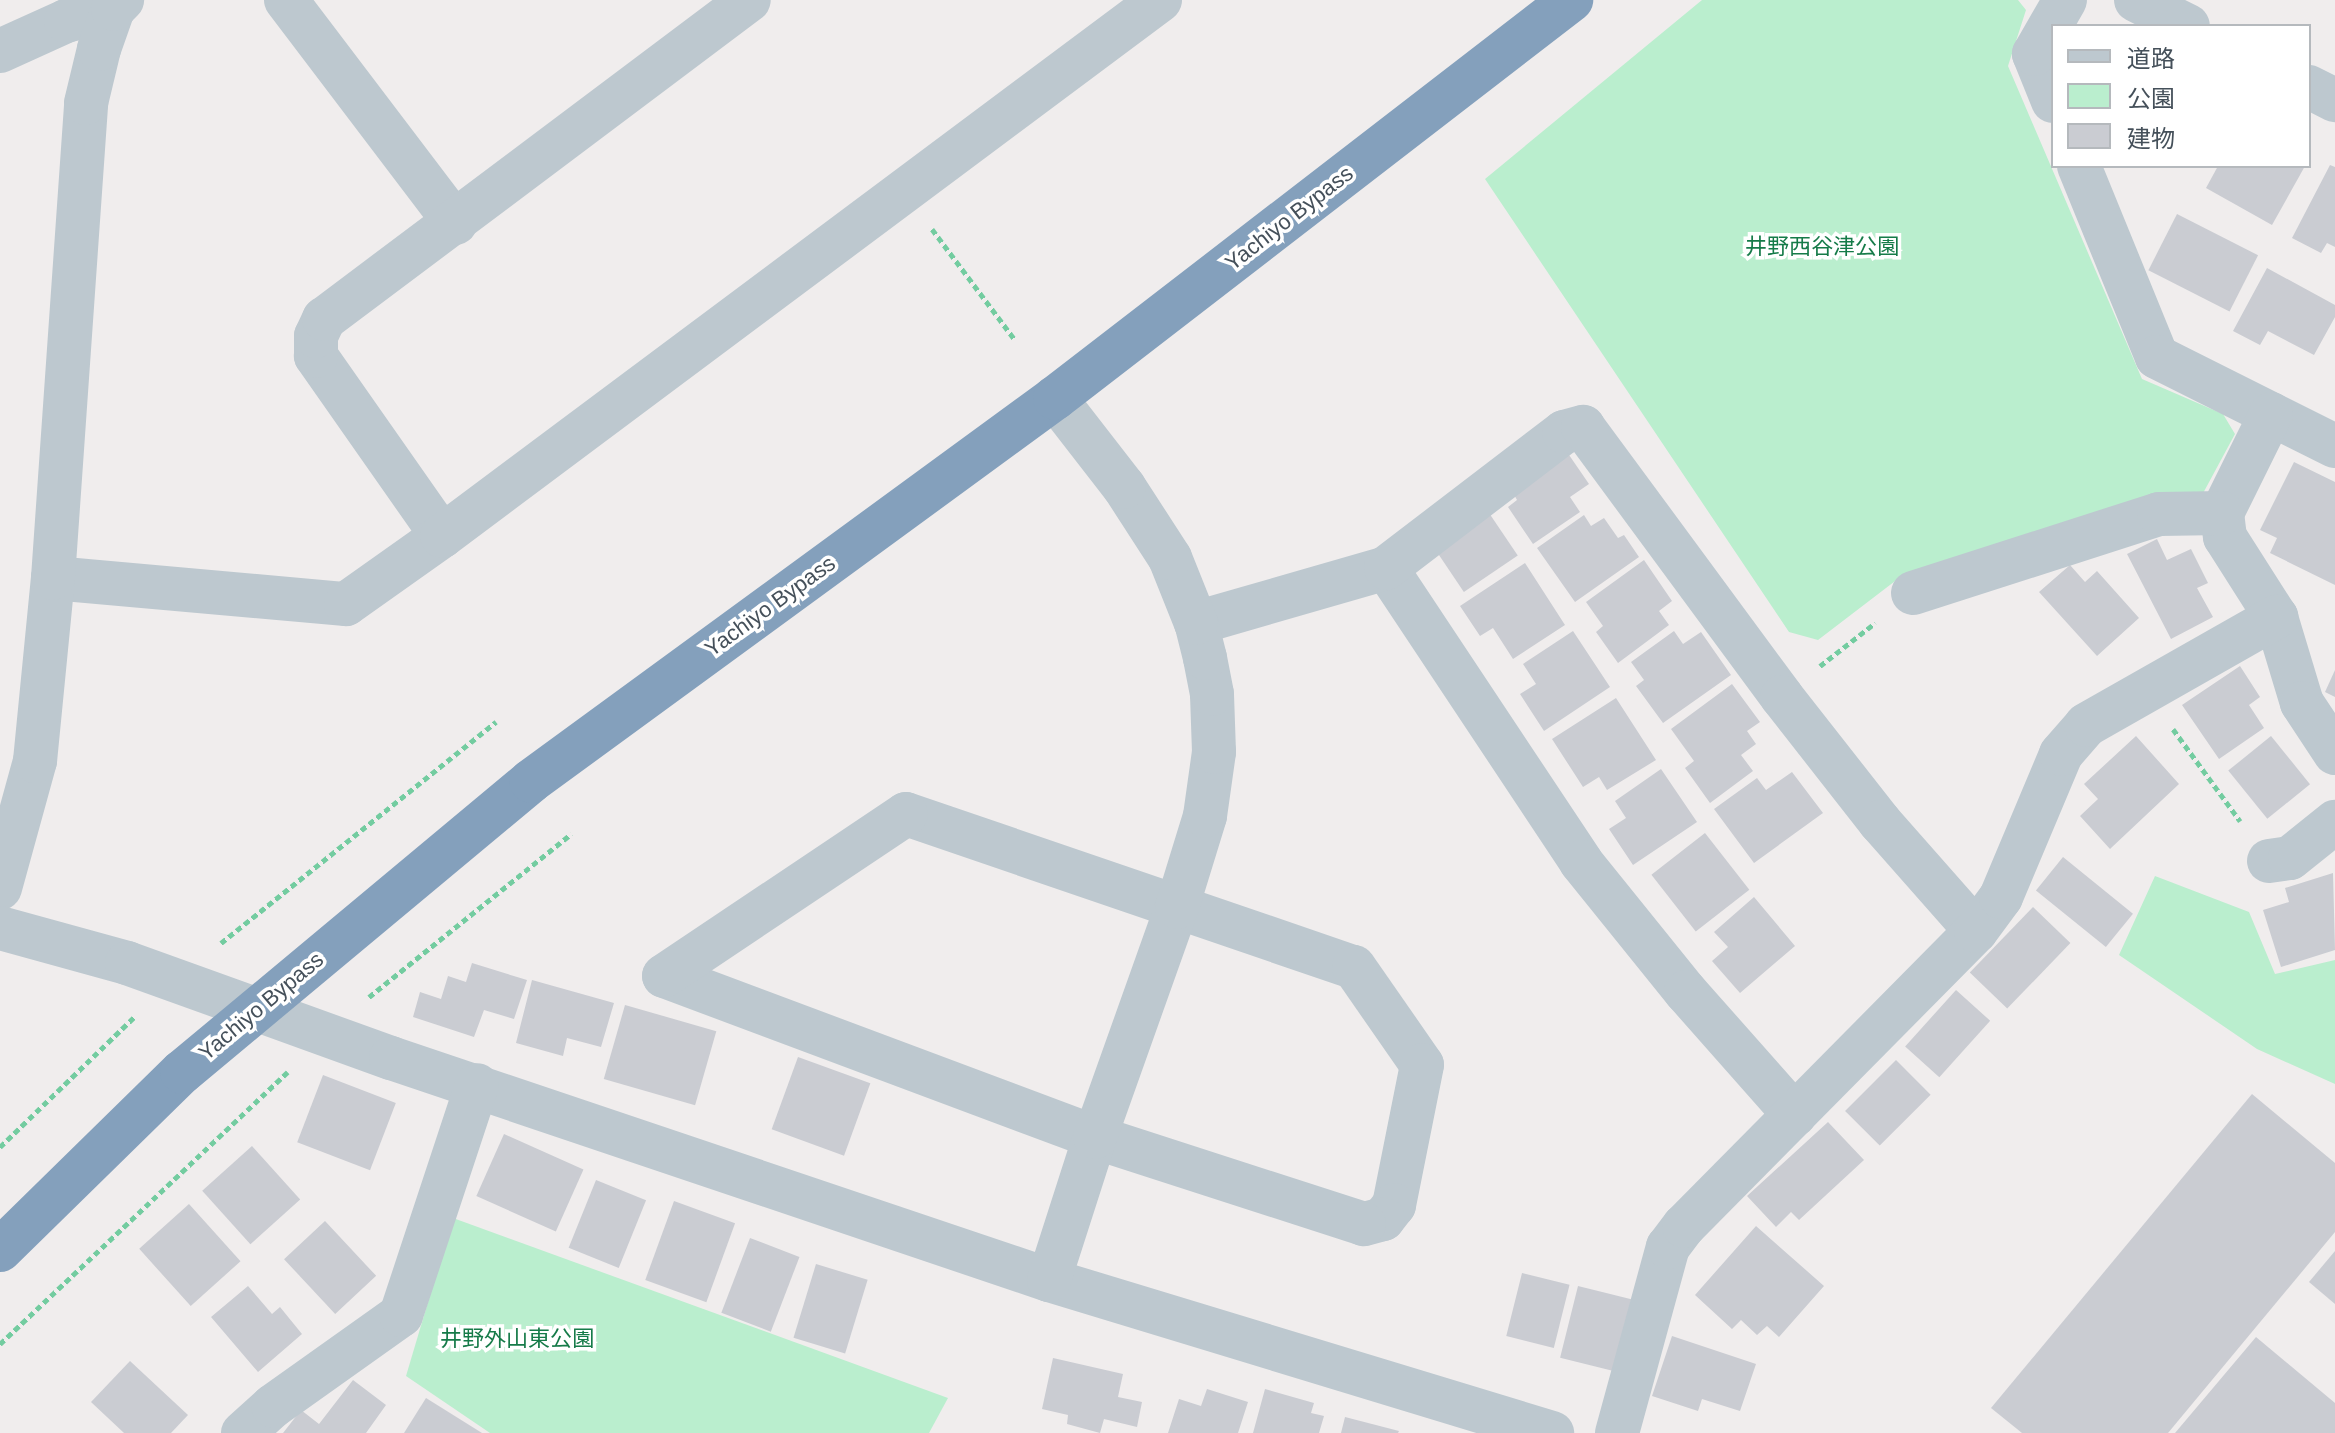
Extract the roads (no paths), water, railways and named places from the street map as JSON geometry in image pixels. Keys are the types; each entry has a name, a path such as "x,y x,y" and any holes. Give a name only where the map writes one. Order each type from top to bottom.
{"highway":[{"name":"Yachiyo Bypass","path":"0,1250 182,1072 531,781 1055,398 1571,0"}],"street":[{"path":"286,0 455,223"},
{"path":"442,536 316,356 316,336 324,319 749,0"},
{"path":"53,578 346,604 442,536 1160,0"},
{"path":"2051,24 2065,0"},
{"path":"2136,0 2184,24"},
{"path":"0,51 66,21 118,4"},
{"path":"0,888 35,761 53,578 86,103 118,4"},
{"path":"2051,24 2034,54 2051,96"},
{"path":"2311,88 2335,100"},
{"path":"2080,168 2157,357 2335,446"},
{"path":"1049,1280 1095,1137 1177,907 1205,816 1214,752 1212,694 1196,623 1170,558 1148,522 1055,398"},
{"path":"2271,414 2222,513 2225,537 2276,617 2302,703 2335,753"},
{"path":"1196,623 1386,568 1564,432 1583,427 1782,697 1880,822 1976,931"},
{"path":"1913,593 2159,514 2222,513"},
{"path":"1386,568 1581,862 1686,992 1795,1115"},
{"path":"1617,1433 1668,1247 1684,1226 1976,931 2001,897 2061,754 2086,725 2276,617"},
{"path":"906,814 1354,967 1422,1065 1394,1205 1383,1219 1364,1224 1095,1137 664,976 906,814"},
{"path":"2269,861 2290,858 2335,822"},
{"path":"0,928 127,963 391,1058 1049,1280 1552,1433"},
{"path":"243,1433 273,1406 401,1315 477,1085"}],"park label":[{"name":"井野西谷津公園","path":"1822,247"},
{"name":"井野外山東公園","path":"517,1339"}]}
